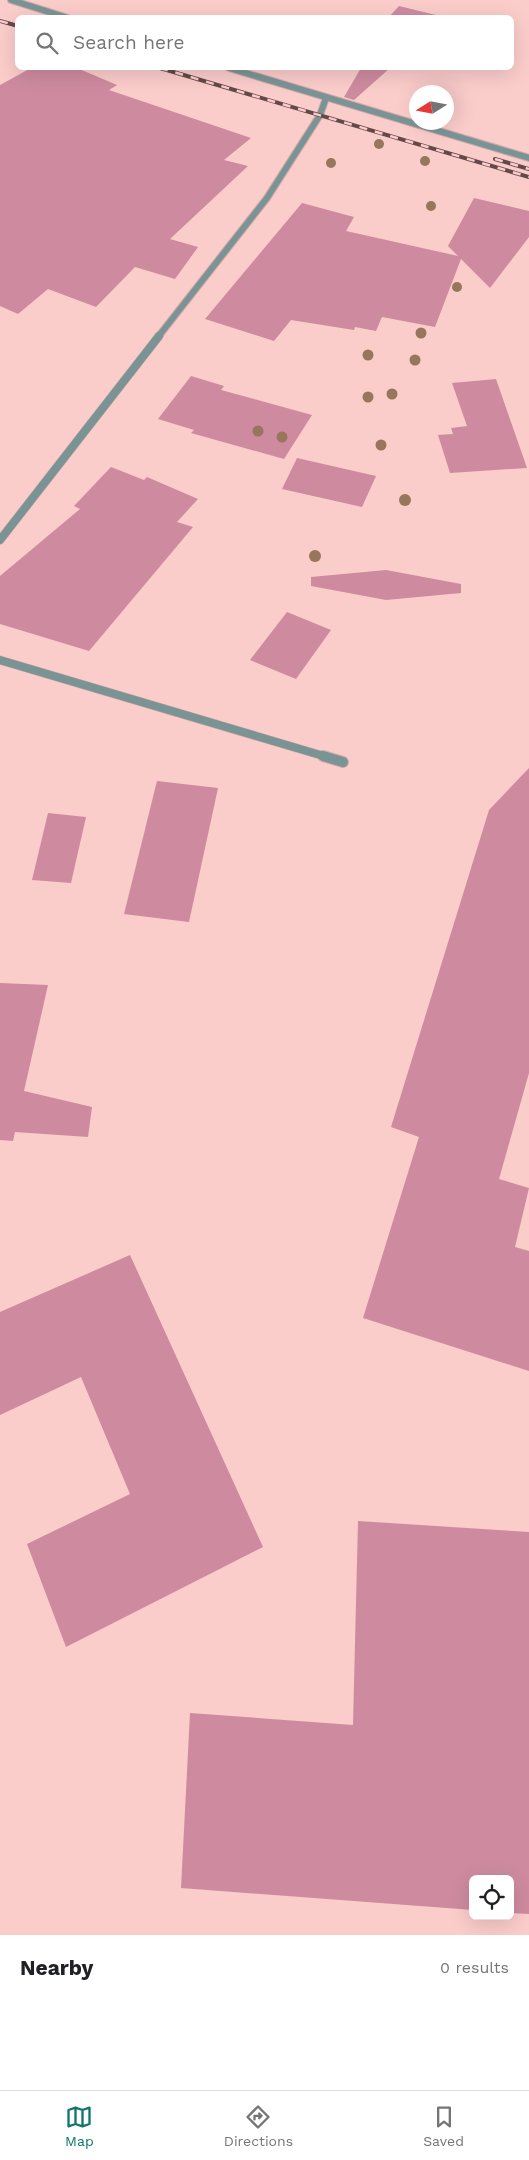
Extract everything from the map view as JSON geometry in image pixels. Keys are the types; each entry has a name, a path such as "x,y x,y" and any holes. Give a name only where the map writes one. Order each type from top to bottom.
{"street":[{"path":"11,0 58,15"},
{"path":"235,70 529,158"},
{"path":"0,540 267,198 320,115 326,98"},
{"path":"0,524 11,526"},
{"path":"0,660 343,762"}],"building":[{"path":"399,6 436,15 391,15"},
{"path":"27,70 82,70 117,85 109,90 251,138 224,160 248,166 170,239 198,247 175,279 135,267 96,307 48,289 18,314 0,306 0,85"},
{"path":"360,70 388,70 354,100 344,97"},
{"path":"474,198 529,211 529,237 490,288 461,259 435,327 382,317 376,331 355,327 354,330 291,320 274,341 205,319 302,203 354,217 346,231 458,256 448,246"},
{"path":"191,376 224,386 221,390 312,415 284,459 191,433 194,430 158,419"},
{"path":"496,379 527,468 450,473 438,435 453,434 451,428 467,426 452,383"},
{"path":"297,458 376,476 362,507 282,489"},
{"path":"111,467 144,480 147,477 198,499 177,522 193,527 89,651 0,624 0,576 80,509 74,506"},
{"path":"386,570 461,584 461,593 386,600 311,586 311,577"},
{"path":"287,612 331,630 296,679 250,660"},
{"path":"529,768 529,1073 499,1179 529,1188 515,1247 529,1251 529,1371 363,1318 419,1137 391,1127 489,810"},
{"path":"157,781 218,788 189,922 124,914"},
{"path":"48,813 86,817 71,883 32,880"},
{"path":"0,983 48,985 24,1091 92,1107 88,1137 15,1132 13,1141 0,1140"},
{"path":"130,1255 263,1547 66,1647 27,1544 130,1494 81,1377 0,1415 0,1312"},
{"path":"358,1521 529,1532 529,1914 514,1913 514,1875 469,1875 469,1910 181,1888 190,1713 353,1725"}],"railway":[{"path":"0,21 15,25"},
{"path":"167,70 529,177"},
{"path":"495,159 529,169"}]}
